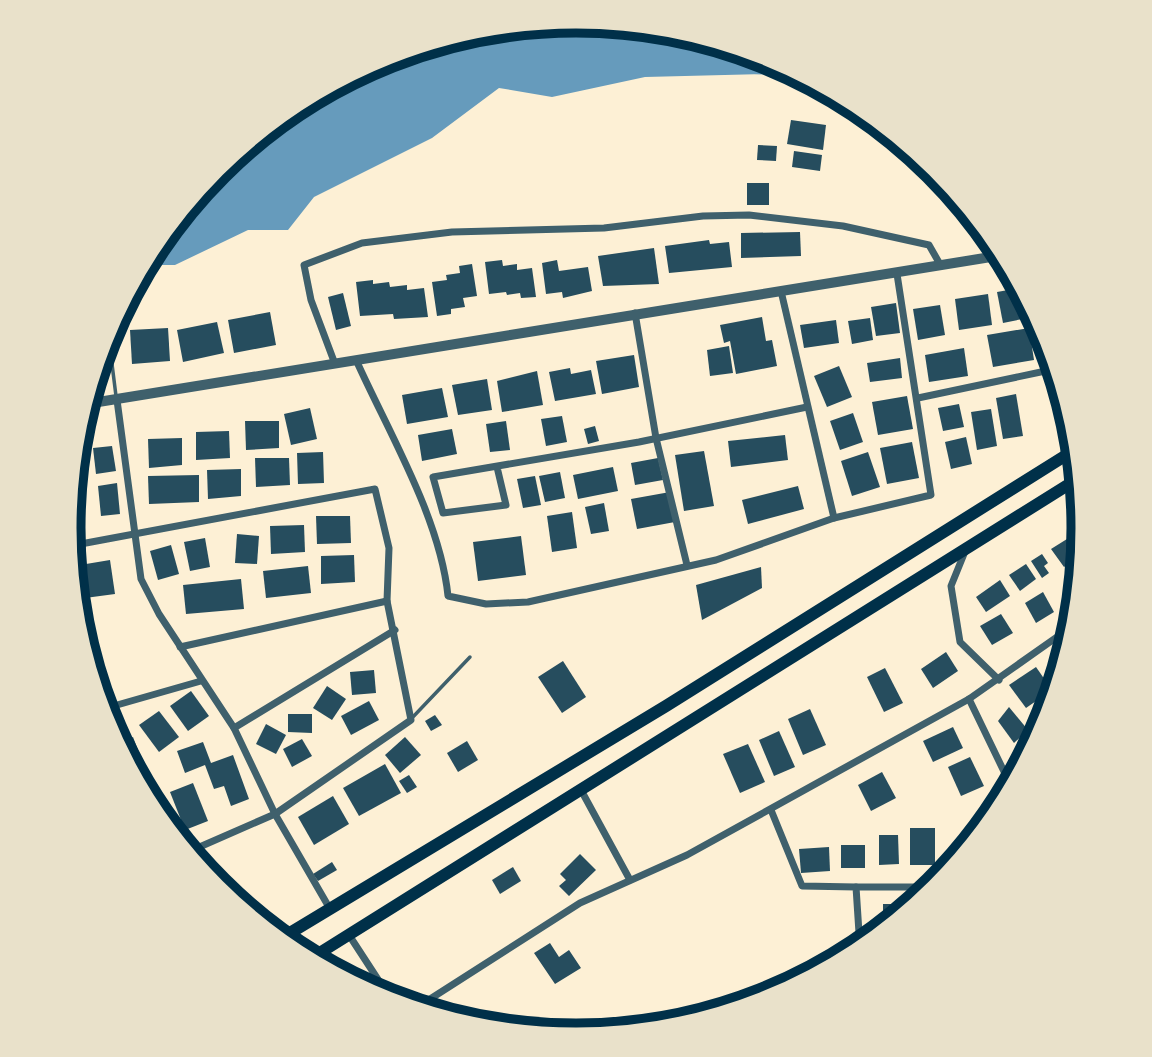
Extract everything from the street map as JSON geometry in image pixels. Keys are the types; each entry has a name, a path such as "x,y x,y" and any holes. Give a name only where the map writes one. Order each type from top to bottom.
{"highway":[{"path":"291,933 666,706 1066,455"},
{"path":"320,952 1069,484"}],"street":[{"path":"335,364 311,300 304,265 362,243 453,232 604,228 703,216 749,215 844,226 929,245 941,266"},
{"path":"97,403 991,257"},
{"path":"358,362 426,509 446,577 447,596 486,604 528,602 716,560 834,518 931,495 897,274"},
{"path":"781,291 834,518"},
{"path":"635,313 656,438 687,565"},
{"path":"918,398 1046,371"},
{"path":"117,400 141,579 180,648 233,728 275,814 330,909"},
{"path":"497,467 506,505 443,513 433,477 656,438 807,407"},
{"path":"81,544 375,489 389,548 387,601 411,720 275,814 198,848"},
{"path":"967,549 951,586 960,642 999,680"},
{"path":"180,648 387,601"},
{"path":"233,728 395,631"},
{"path":"428,1000 580,903 687,855 969,699 1059,636"},
{"path":"114,706 201,681"},
{"path":"969,699 1007,773"},
{"path":"581,789 630,880"},
{"path":"771,810 802,886 918,887"},
{"path":"856,887 859,934"},
{"path":"349,934 382,984"}],"lane":[{"path":"111,357 117,400"},
{"path":"411,720 470,657"}],"water":[{"path":"544,34 641,37 704,50 792,83 766,74 645,77 552,97 499,88 432,138 314,197 288,230 248,230 175,265 157,265 204,202 249,156 301,117 357,84 448,50 511,37"}],"building":[{"path":"791,120 826,125 823,150 787,144"},
{"path":"758,145 777,146 776,161 757,160"},
{"path":"794,151 822,155 820,171 792,167"},
{"path":"747,183 769,183 769,205 747,205"},
{"path":"800,232 801,256 741,258 741,233"},
{"path":"709,240 710,244 729,242 732,267 669,273 665,246"},
{"path":"654,248 659,284 603,286 598,256"},
{"path":"502,260 503,266 517,264 517,270 532,268 536,297 521,298 520,293 507,295 506,292 489,294 485,262"},
{"path":"557,260 559,271 588,267 592,291 563,298 562,292 546,294 542,263"},
{"path":"472,264 477,296 463,298 465,307 451,309 451,314 437,316 432,282 447,280 446,275 460,273 459,266"},
{"path":"373,280 373,284 389,282 390,287 407,285 407,290 424,288 428,317 394,319 393,314 360,316 356,282"},
{"path":"1010,290 1024,319 1003,323 997,292"},
{"path":"343,293 351,326 336,330 328,297"},
{"path":"988,294 992,325 959,330 955,299"},
{"path":"896,303 900,333 876,336 871,307"},
{"path":"940,305 945,335 918,340 913,309"},
{"path":"270,312 276,345 234,353 228,320"},
{"path":"762,317 766,341 772,340 777,366 736,374 730,341 724,343 720,325"},
{"path":"870,318 873,340 852,344 848,321"},
{"path":"836,320 839,343 804,348 800,325"},
{"path":"217,322 224,353 183,362 177,330"},
{"path":"168,328 170,361 132,364 130,330"},
{"path":"1029,328 1034,360 993,367 987,335"},
{"path":"729,346 733,373 710,376 707,350"},
{"path":"964,348 968,376 929,382 925,355"},
{"path":"634,355 639,387 602,394 596,361"},
{"path":"900,358 902,378 870,382 867,363"},
{"path":"839,366 852,397 827,407 814,376"},
{"path":"570,368 571,374 591,370 596,394 555,401 549,372"},
{"path":"537,371 543,405 502,412 497,381"},
{"path":"487,379 492,410 458,415 452,385"},
{"path":"442,388 448,417 407,424 402,395"},
{"path":"1016,394 1023,436 1003,439 996,398"},
{"path":"907,396 913,429 878,435 872,402"},
{"path":"959,404 964,427 943,431 938,408"},
{"path":"310,408 317,439 291,445 284,414"},
{"path":"991,409 997,446 977,450 971,412"},
{"path":"853,413 863,442 840,450 830,421"},
{"path":"562,416 567,442 546,446 541,419"},
{"path":"245,421 279,421 279,448 246,450"},
{"path":"506,421 510,450 490,452 486,424"},
{"path":"595,426 599,441 588,444 584,429"},
{"path":"452,429 457,454 422,461 418,435"},
{"path":"229,431 230,458 196,460 196,432"},
{"path":"785,435 788,460 731,467 728,441"},
{"path":"966,437 972,464 951,469 945,442"},
{"path":"182,438 182,465 149,468 148,439"},
{"path":"912,442 919,478 887,484 880,448"},
{"path":"112,446 116,471 96,474 93,448"},
{"path":"704,451 714,506 684,511 675,455"},
{"path":"323,452 324,483 298,484 297,453"},
{"path":"868,452 880,487 852,496 841,461"},
{"path":"255,458 289,458 290,485 256,487"},
{"path":"658,458 663,480 635,485 631,463"},
{"path":"613,467 618,491 578,499 573,475"},
{"path":"241,469 241,496 208,499 207,470"},
{"path":"560,472 565,498 545,502 539,476"},
{"path":"199,475 199,502 149,504 148,476"},
{"path":"535,476 541,505 523,508 517,479"},
{"path":"117,483 120,514 101,516 98,486"},
{"path":"798,486 804,509 748,524 742,500"},
{"path":"670,492 675,522 637,529 631,499"},
{"path":"604,503 609,531 591,534 585,507"},
{"path":"572,512 577,548 552,552 547,516"},
{"path":"316,516 350,516 351,543 317,544"},
{"path":"304,525 305,552 271,554 270,526"},
{"path":"237,534 259,536 257,564 235,563"},
{"path":"521,536 526,575 478,581 473,542"},
{"path":"1071,537 1070,563 1064,567 1051,549"},
{"path":"205,538 210,567 190,571 184,542"},
{"path":"171,545 179,574 158,580 150,551"},
{"path":"1042,554 1048,563 1044,566 1049,573 1042,578 1031,561"},
{"path":"354,555 355,582 321,584 321,556"},
{"path":"110,560 115,594 86,598 82,565"},
{"path":"1026,564 1036,579 1020,591 1009,575"},
{"path":"308,566 311,593 266,598 263,571"},
{"path":"761,567 762,588 702,620 696,585"},
{"path":"241,579 244,609 186,614 183,585"},
{"path":"1000,580 1010,596 986,612 976,597"},
{"path":"1043,592 1054,612 1036,623 1025,603"},
{"path":"1001,614 1013,633 992,645 980,626"},
{"path":"946,652 958,671 933,688 921,669"},
{"path":"563,661 586,697 562,713 538,677"},
{"path":"1036,667 1047,682 1042,697 1026,708 1009,685"},
{"path":"885,668 903,703 884,712 867,677"},
{"path":"374,670 376,693 352,695 350,672"},
{"path":"327,686 346,699 332,720 313,708"},
{"path":"191,691 209,716 188,731 170,706"},
{"path":"369,701 379,720 351,735 341,716"},
{"path":"1009,707 1028,730 1014,743 998,721"},
{"path":"810,709 826,745 803,755 788,719"},
{"path":"159,711 179,737 159,752 139,725"},
{"path":"288,714 312,714 312,733 288,732"},
{"path":"435,715 442,725 431,731 425,721"},
{"path":"266,724 286,735 276,754 256,744"},
{"path":"953,727 963,748 933,762 923,741"},
{"path":"779,731 795,767 774,776 759,740"},
{"path":"133,737 148,776 147,776 128,739"},
{"path":"405,737 421,755 400,773 385,755"},
{"path":"302,739 312,756 292,767 283,749"},
{"path":"467,741 478,760 458,772 447,753"},
{"path":"203,742 211,763 233,755 249,799 231,806 224,786 214,789 205,765 185,773 177,751"},
{"path":"748,744 765,782 740,793 723,754"},
{"path":"970,757 984,786 961,796 948,767"},
{"path":"385,764 401,793 359,816 343,788"},
{"path":"882,772 896,798 871,811 858,785"},
{"path":"409,775 417,787 407,793 399,781"},
{"path":"193,783 208,821 185,830 170,792"},
{"path":"333,796 349,824 314,845 298,817"},
{"path":"910,828 935,828 935,865 910,865"},
{"path":"879,835 898,835 899,864 879,865"},
{"path":"841,845 865,845 865,868 841,868"},
{"path":"829,847 830,871 801,873 799,849"},
{"path":"580,854 596,870 569,896 559,886 566,880 560,874"},
{"path":"332,862 337,870 318,881 313,874"},
{"path":"513,867 521,881 500,894 492,880"},
{"path":"883,904 899,904 883,916"},
{"path":"550,943 559,957 569,950 581,968 555,984 534,953"}]}
